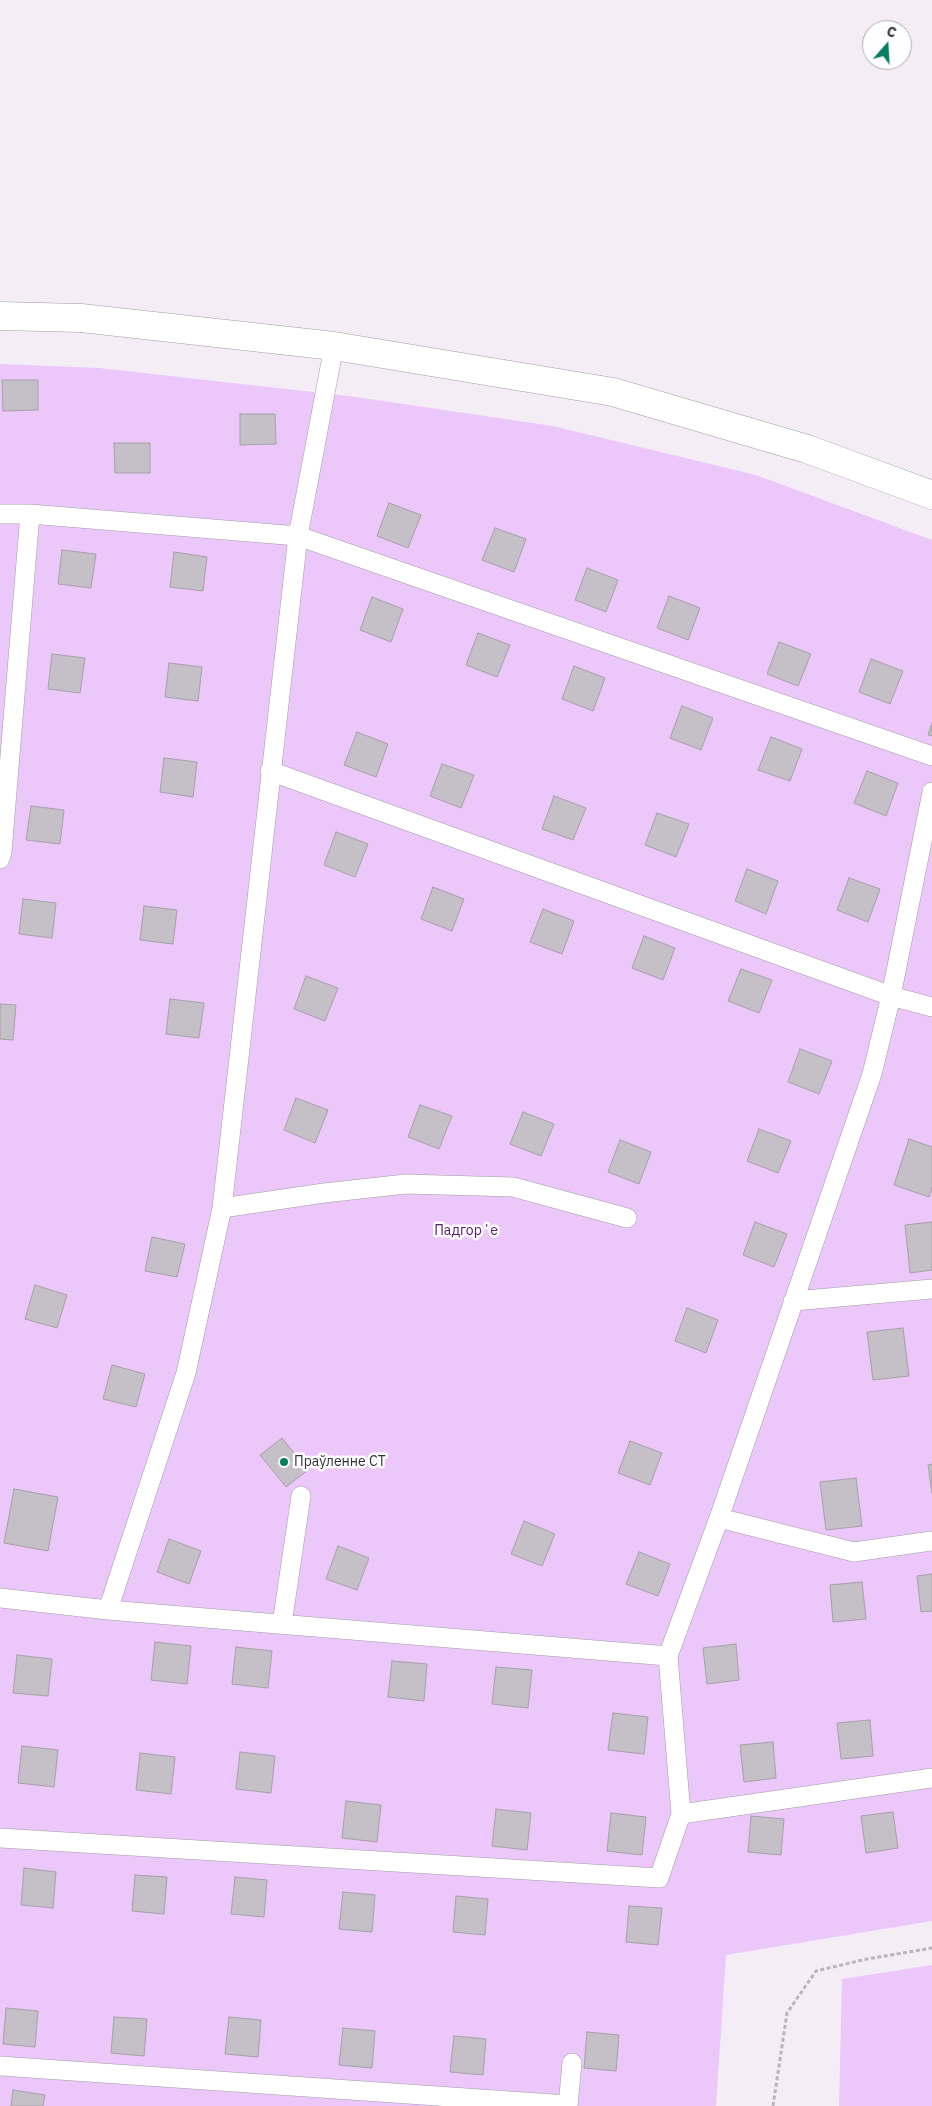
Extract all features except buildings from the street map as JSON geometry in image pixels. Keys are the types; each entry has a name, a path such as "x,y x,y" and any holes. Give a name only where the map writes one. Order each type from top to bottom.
{"street":[{"path":"0,316 81,318 334,346 613,392 807,449 932,495"}],"lane":[{"path":"108,1610 186,1373 222,1208 298,536 334,346"},
{"path":"0,514 30,514 298,536 932,756"},
{"path":"0,859 30,514"},
{"path":"270,771 891,996 932,1007"},
{"path":"0,1838 659,1878 681,1814 668,1656 719,1518 872,1074 891,996 932,792"},
{"path":"222,1208 324,1192 406,1184 512,1187 627,1218"},
{"path":"793,1302 932,1289"},
{"path":"282,1624 301,1496"},
{"path":"719,1518 854,1552 932,1541"},
{"path":"0,1598 108,1610 668,1656"},
{"path":"681,1814 932,1778"},
{"path":"0,2066 568,2106 572,2063"}],"path":[{"path":"773,2106 787,2013 816,1971 867,1959 932,1948"}],"green space":[{"name":"Падгорʼе","path":"0,364 99,368 349,396 553,426 756,475 932,540 932,1921 726,1955 716,2106 0,2106"},
{"path":"932,1965 932,2106 839,2106 842,1979"}],"place":[{"name":"Праўленне СТ","path":"284,1462"}]}
